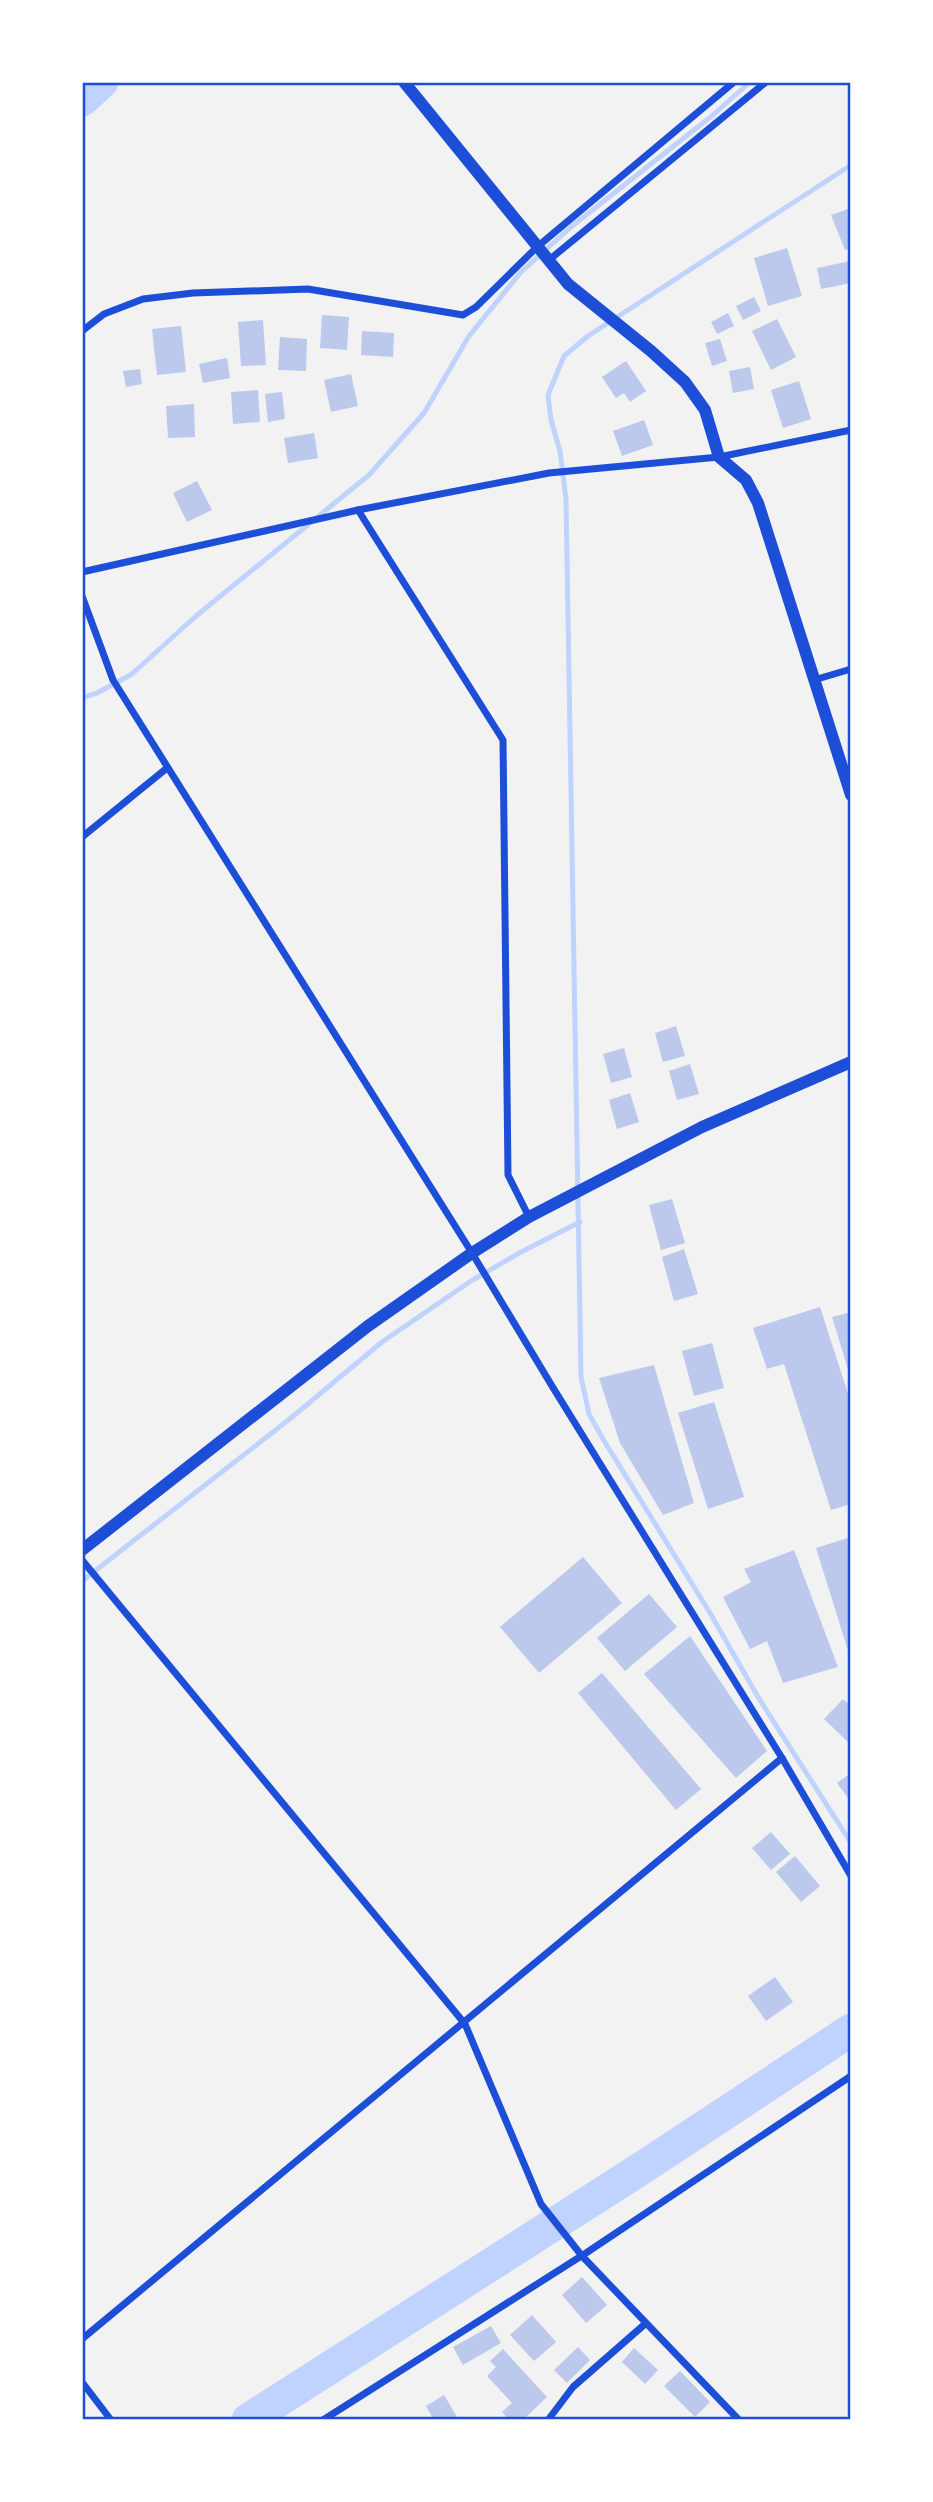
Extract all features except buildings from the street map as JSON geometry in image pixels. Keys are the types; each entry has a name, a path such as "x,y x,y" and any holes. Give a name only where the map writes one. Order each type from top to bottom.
{"street":[{"path":"404,82 568,284 685,382 705,410 719,457 746,480 758,503 851,795"},
{"path":"82,331 104,314 143,299 193,293 308,289 463,315 537,247 734,82"},
{"path":"549,260 766,82"},
{"path":"82,572 358,510 548,472 719,457 851,430"},
{"path":"358,510 503,740 508,1175 530,1217"},
{"path":"82,596 113,680 472,1253 782,1758 851,1876"},
{"path":"814,680 851,669"},
{"path":"82,837 167,768"},
{"path":"82,1550 368,1326 472,1253 530,1217 702,1127 851,1062"},
{"path":"82,1560 465,2024 541,2204 582,2256 738,2420"},
{"path":"82,2339 465,2024 782,1758"},
{"path":"323,2420 582,2256 851,2076"},
{"path":"548,2420 573,2387 645,2324"},
{"path":"82,2382 111,2420"}],"waterway":[{"path":"82,100 102,82"},
{"path":"82,698 132,674 196,616 369,475 424,413 469,336 521,272 571,227 713,115 750,82"},
{"path":"851,165 588,336 564,356 548,395 551,420 560,451 566,499 581,1377 589,1414 603,1439 710,1613 758,1697 851,1843"},
{"path":"82,1581 291,1418 382,1342 471,1281 580,1222"},
{"path":"248,2420 645,2166 851,2030"}]}
